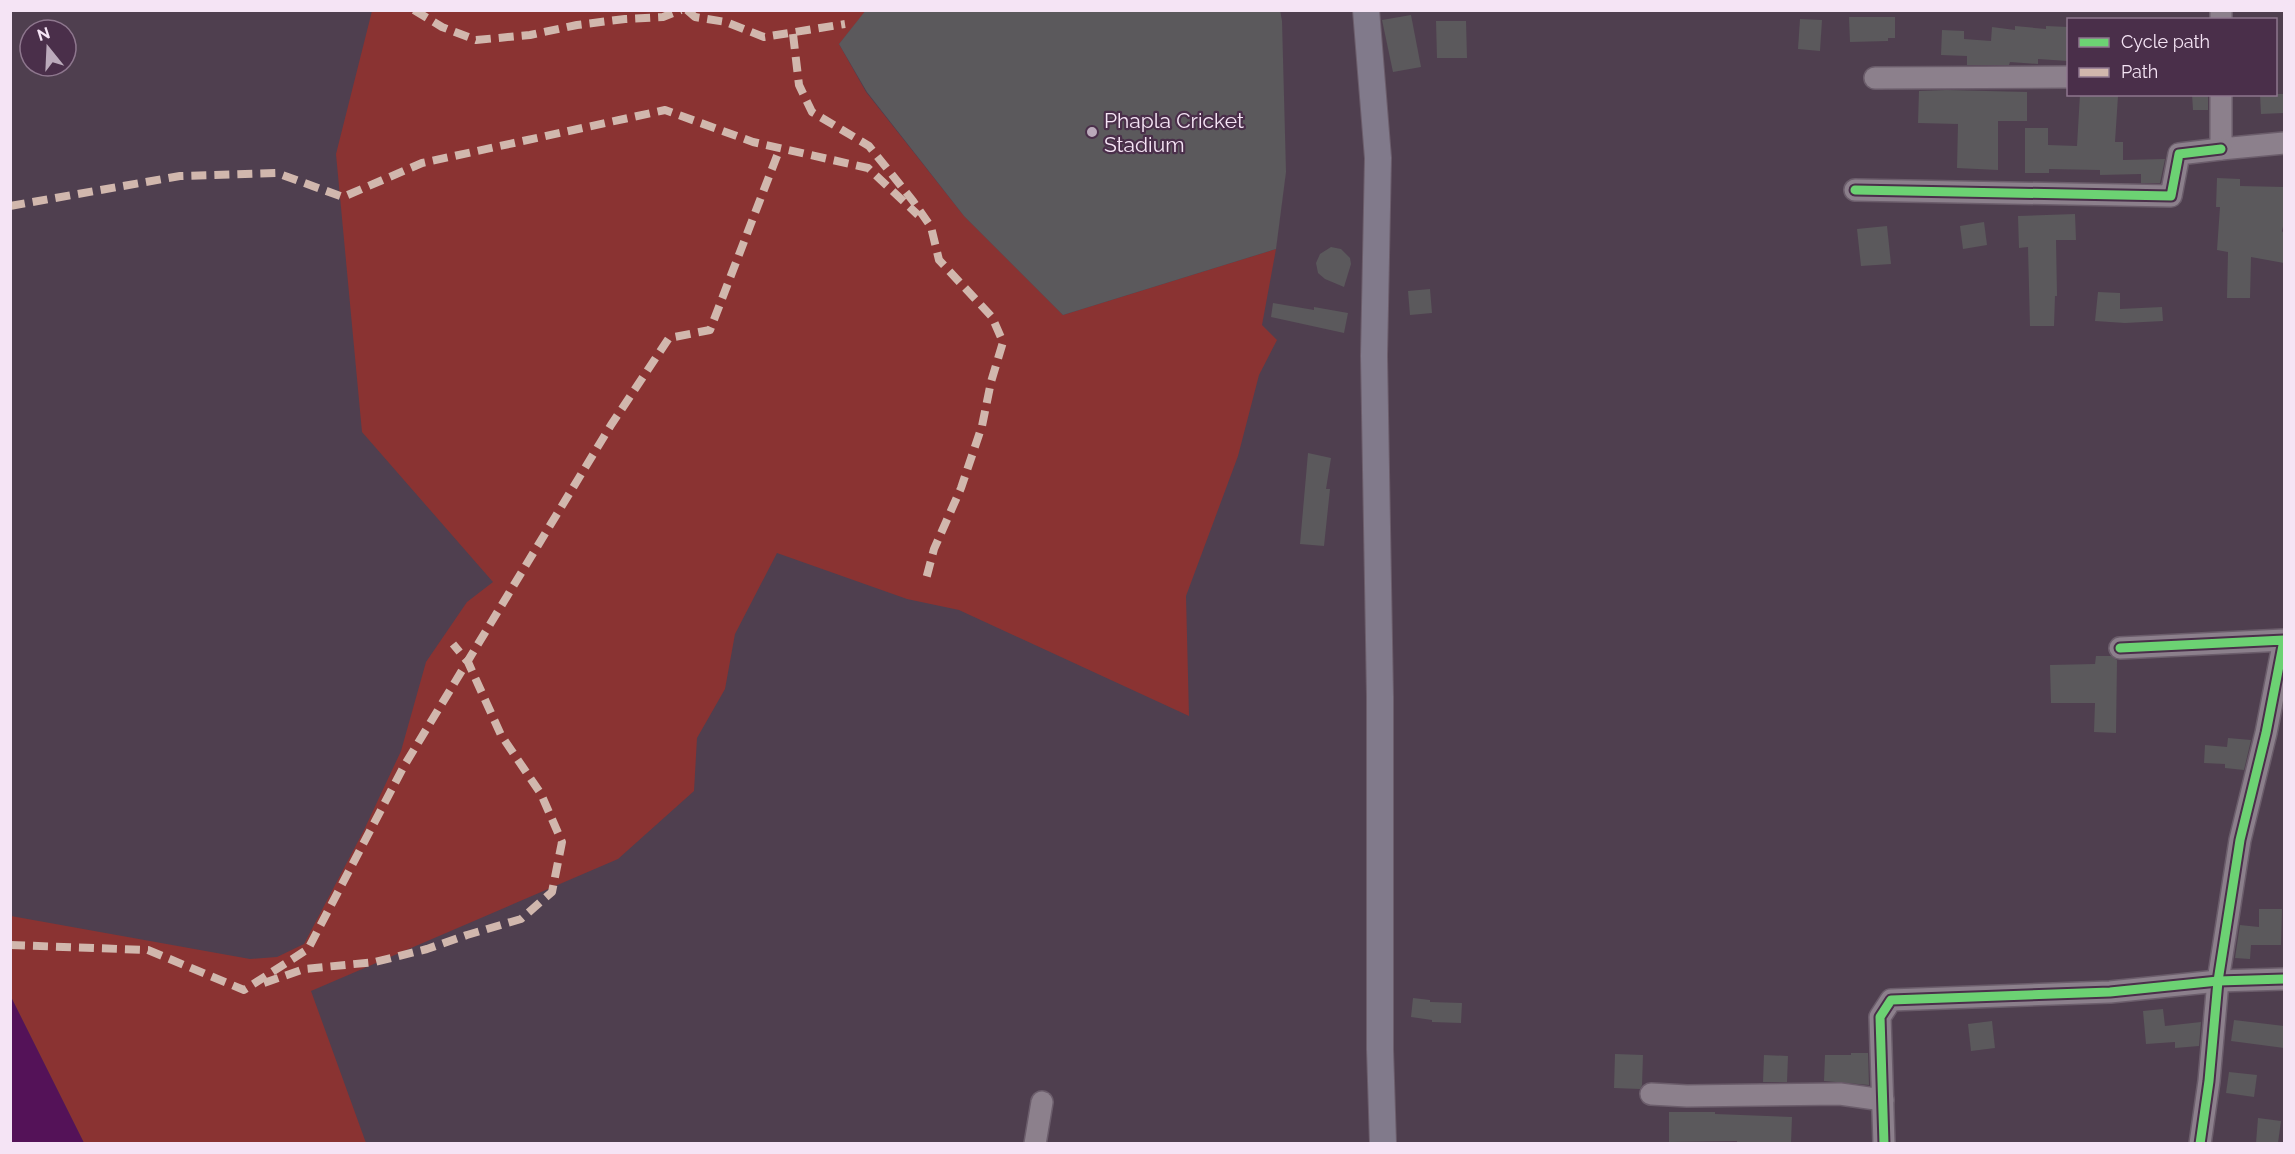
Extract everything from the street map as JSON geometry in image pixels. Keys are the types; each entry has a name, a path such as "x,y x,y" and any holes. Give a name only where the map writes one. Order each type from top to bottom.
{"main road":[{"path":"1366,10 1378,158 1374,356 1380,697 1380,1049 1383,1143"}],"street":[{"path":"1875,78 2067,77"},
{"path":"2221,96 2221,149"},
{"path":"1855,190 2171,196 2179,154 2284,143"},
{"path":"2120,648 2284,640 2266,733 2240,840 2218,981 2209,1081 2200,1143"},
{"path":"1884,1143 1880,1017 1891,1000 2110,992 2218,981 2284,979"},
{"path":"1651,1094 1687,1096 1840,1094 1883,1100"},
{"path":"1035,1143 1042,1102"}],"shaded area":[{"path":"372,11 866,11 839,44 866,92 964,216 1063,315 1276,249 1262,325 1277,340 1259,375 1238,456 1186,596 1189,716 959,610 907,599 777,553 735,634 725,689 697,738 694,791 618,859 311,991 366,1143 84,1143 11,997 11,916 250,959 277,957 304,944 364,830 401,751 426,662 467,602 493,582 362,432 336,154"},
{"path":"11,997 84,1143 11,1143"}],"building":[{"name":"Phapla Cricket Stadium","path":"866,10 1280,10 1286,172 1276,249 1063,315 964,216 867,92 839,44"},
{"path":"1411,15 1421,67 1393,72 1382,20"},
{"path":"1849,17 1895,17 1895,38 1888,38 1888,41 1850,42"},
{"path":"1800,19 1822,20 1820,51 1798,49"},
{"path":"1436,21 1466,21 1467,58 1437,58"},
{"path":"2015,26 2046,29 2046,26 2067,27 2067,61 2038,59 2038,64 2010,62 2009,65 1967,65 1967,56 1941,55 1942,30 1964,31 1964,39 1991,41 1992,27 2015,30"},
{"path":"1919,91 2027,92 2027,121 1998,121 1998,170 1957,168 1958,124 1918,123"},
{"path":"2284,94 2284,113 2261,114 2260,96"},
{"path":"2080,96 2118,96 2115,142 2123,142 2123,160 2165,159 2160,183 2141,183 2141,174 2100,175 2100,170 2049,169 2049,173 2025,173 2025,128 2048,128 2048,145 2077,146"},
{"path":"2192,96 2208,96 2208,110 2193,110"},
{"path":"2217,178 2240,179 2240,186 2284,187 2282,231 2284,234 2284,263 2251,257 2250,298 2227,298 2228,252 2217,250 2220,207 2216,207"},
{"path":"2075,214 2076,240 2056,240 2057,296 2055,296 2054,326 2030,326 2028,247 2019,248 2018,216"},
{"path":"1984,222 1987,245 1963,249 1960,226"},
{"path":"1887,226 1891,264 1861,266 1857,229"},
{"path":"1331,247 1341,249 1350,258 1351,264 1344,287 1325,279 1318,273 1316,263 1320,254"},
{"path":"1430,289 1432,313 1410,315 1408,291"},
{"path":"2098,292 2120,293 2120,309 2162,307 2163,321 2125,323 2095,321"},
{"path":"1273,303 1348,313 1344,333 1271,317"},
{"path":"1308,453 1331,458 1326,489 1330,489 1324,546 1300,544"},
{"path":"2096,656 2111,656 2117,660 2116,733 2094,732 2095,703 2051,703 2050,665 2095,664"},
{"path":"2228,738 2251,740 2244,770 2225,768 2225,764 2204,763 2205,745 2227,747"},
{"path":"2259,909 2282,909 2281,945 2251,945 2250,959 2235,958 2240,925 2259,927"},
{"path":"1413,998 1430,1000 1430,1002 1462,1003 1461,1023 1432,1022 1432,1020 1411,1017"},
{"path":"2163,1009 2165,1026 2201,1022 2199,1046 2175,1048 2175,1042 2146,1044 2143,1011"},
{"path":"2234,1020 2284,1026 2284,1048 2231,1041"},
{"path":"1992,1021 1995,1048 1971,1051 1968,1024"},
{"path":"1851,1053 1868,1053 1869,1085 1824,1081 1825,1055 1851,1055"},
{"path":"1615,1054 1643,1055 1640,1089 1614,1088"},
{"path":"1764,1055 1788,1056 1787,1082 1763,1082"},
{"path":"2229,1072 2257,1075 2254,1097 2226,1093"},
{"path":"1669,1112 1715,1112 1715,1114 1792,1117 1791,1143 1669,1142"},
{"path":"2258,1118 2281,1121 2278,1143 2256,1143"}],"marked path":[{"path":"414,10 442,27 476,40 530,35 577,25 625,19 663,17 681,10"},
{"path":"687,10 695,17 726,22 764,37 845,24"},
{"path":"793,34 799,85 812,112 869,146 931,227 939,260 992,317 1003,342 991,382 982,426 961,488 934,549 925,583"},
{"path":"10,206 180,176 277,173 343,197 422,163 665,110 753,142 868,168 918,215"},
{"path":"10,945 148,950 244,990 308,949 404,766 611,425 669,338 710,330 780,148"},
{"path":"264,983 304,969 375,962 427,949 521,919 552,892 562,842 541,794 501,735 468,662 453,644"}],"cycle path":[{"path":"1855,190 2171,196 2179,154 2221,149"},
{"path":"2120,648 2284,640 2266,733 2240,840 2218,981 2209,1081 2200,1144"},
{"path":"1884,1144 1880,1017 1891,1000 2110,992 2218,981 2284,979"}],"place":[{"name":"Phapla Cricket Stadium","path":"1092,132"}]}
